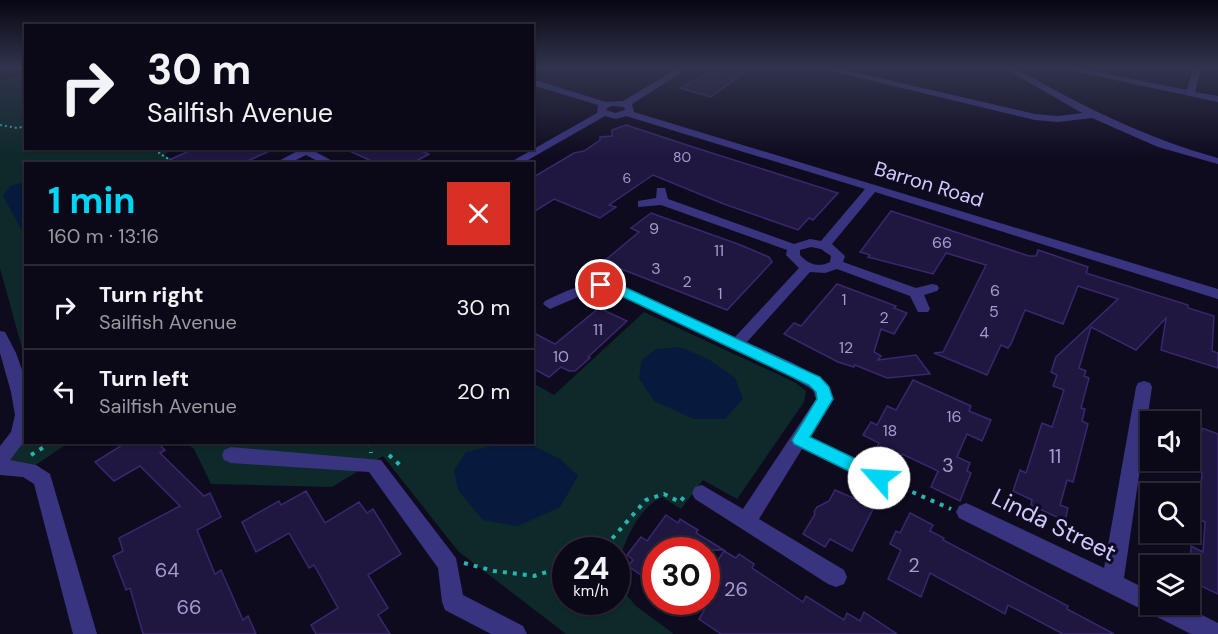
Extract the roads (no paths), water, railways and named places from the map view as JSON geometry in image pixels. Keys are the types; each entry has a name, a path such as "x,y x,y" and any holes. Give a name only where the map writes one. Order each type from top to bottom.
{"street":[{"path":"574,98 604,109 626,108 641,98"},
{"path":"951,98 1035,117 1058,119 1090,115"},
{"path":"1060,98 1090,115 1158,143 1218,161"},
{"name":"Barron Road","path":"626,108 1218,294"},
{"path":"515,162 604,109"},
{"path":"282,162 309,150 330,162"},
{"path":"824,245 873,187"},
{"path":"642,204 662,195 794,248 804,244 824,245 838,256 836,264 827,269 807,267 794,258 794,248"},
{"path":"836,264 916,293 932,288"},
{"path":"737,344 807,267"},
{"path":"550,304 591,286 608,286 737,344 820,386 825,399 746,522"},
{"path":"916,293 923,309"},
{"path":"0,336 17,378 24,420 20,433 0,458"},
{"path":"1112,584 1144,387"},
{"path":"800,440 879,478"},
{"path":"231,455 374,465 448,565 453,602 515,634"},
{"path":"0,467 30,471 38,474 43,480 85,634"},
{"path":"702,493 836,577"},
{"name":"Linda Street","path":"966,512 1140,597"},
{"path":"1177,615 1216,634"}],"water":[{"path":"24,182 24,234 3,196 10,186"},
{"path":"680,347 708,359 735,378 743,399 725,419 694,419 654,401 639,378 642,360 656,349"},
{"path":"497,445 532,445 560,459 578,476 560,507 518,526 483,520 458,490 454,470 466,452"}]}
